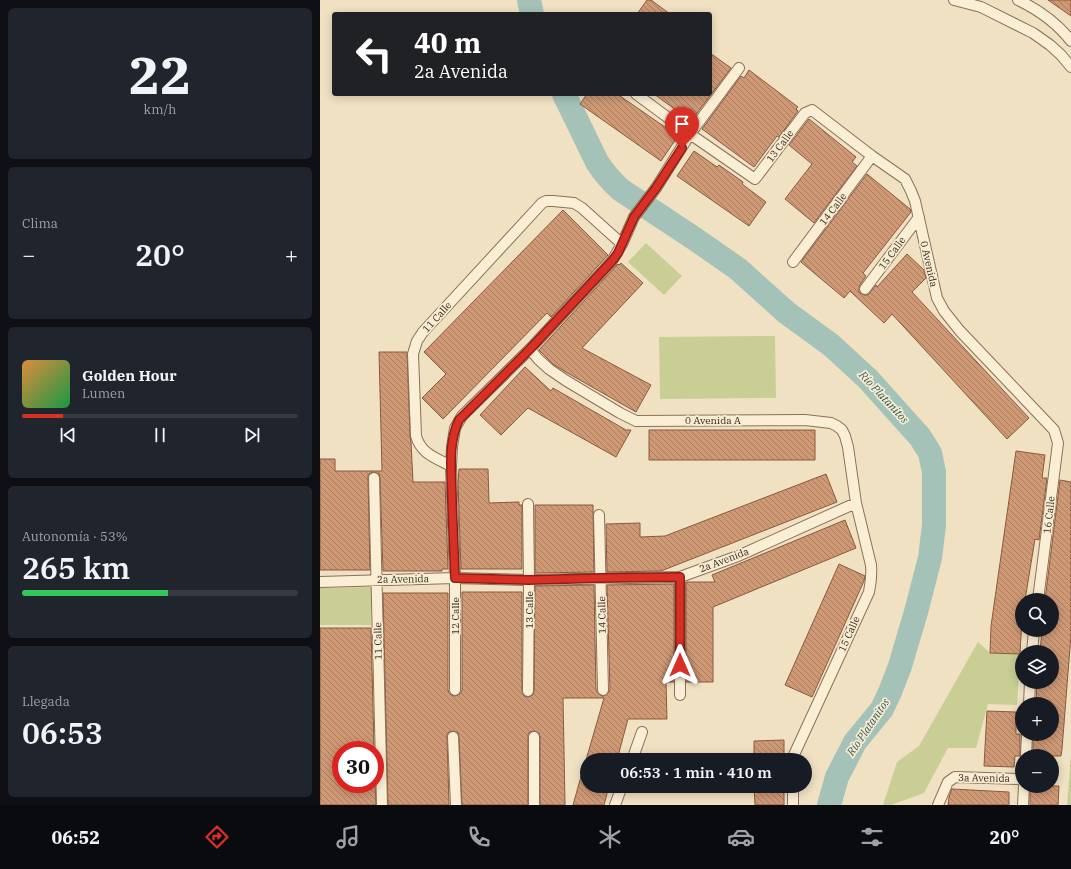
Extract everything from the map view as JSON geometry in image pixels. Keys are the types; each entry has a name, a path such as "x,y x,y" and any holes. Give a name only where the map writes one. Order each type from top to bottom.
{"street":[{"path":"954,0 981,7 1033,33 1050,45 1071,67"},
{"path":"1018,0 1035,9 1052,21 1071,41"},
{"name":"12 Calle","path":"455,690 455,578 451,466 455,428 459,420 530,349 612,261 622,244 634,217 656,188 690,134 739,68"},
{"path":"639,96 690,134"},
{"name":"0 Avenida","path":"805,112 812,110 872,156 905,178 911,190 919,216 937,298 944,311 960,331 1054,430"},
{"name":"13 Calle","path":"690,134 755,180 805,112"},
{"name":"14 Calle","path":"793,262 872,156"},
{"name":"11 Calle","path":"451,466 423,450 416,436 413,364 415,348 423,332 538,206 546,201 574,203 582,208 622,244"},
{"name":"15 Calle","path":"865,290 919,216"},
{"name":"0 Avenida A","path":"530,349 549,369 565,380 636,421 805,420 831,423 842,430 845,436 856,503"},
{"name":"16 Calle","path":"1039,593 1058,443 1054,430"},
{"name":"11 Calle","path":"374,478 382,805"},
{"name":"15 Calle","path":"795,753 869,592 872,575 871,565 856,503"},
{"name":"2a Avenida","path":"320,582 455,578 529,580 680,577 738,556 856,503"},
{"name":"13 Calle","path":"528,504 528,691"},
{"name":"14 Calle","path":"599,515 602,690"},
{"path":"680,577 680,695"},
{"path":"634,753 642,732"},
{"path":"453,737 456,805"},
{"path":"534,737 534,805"},
{"name":"3a Avenida","path":"938,805 951,779 958,776 1015,779"},
{"path":"945,790 945,805"},
{"path":"615,805 619,793"},
{"path":"793,793 793,805"},
{"path":"1023,805 1024,793"}],"green space":[{"path":"646,243 682,276 664,295 628,262"},
{"path":"775,336 776,398 660,399 659,337"},
{"path":"371,587 371,625 320,625 320,588"},
{"path":"978,642 990,653 1015,654 1015,689 1018,689 1017,697 1015,697 1015,705 988,704 976,748 948,748 924,793 891,805 883,805 897,762 919,746"},
{"path":"1071,755 1071,805 1067,805"}],"building":[{"path":"647,0 651,0 667,12 638,12"},
{"path":"1048,0 1071,0 1071,16"},
{"path":"712,54 731,68 712,93"},
{"path":"749,70 798,107 796,109 798,111 779,137 777,136 754,167 702,129 741,76 744,78"},
{"path":"586,96 620,96 678,136 661,161 580,104"},
{"path":"657,96 710,96 691,121"},
{"path":"809,119 856,157 852,162 857,166 814,223 785,199 812,164 789,145"},
{"path":"694,151 717,167 719,165 743,182 742,184 766,202 749,226 677,176"},
{"path":"867,174 910,209 911,212 863,273 866,276 860,285 859,292 864,295 868,295 907,254 924,270 926,278 912,292 1029,418 1007,439 892,314 884,323 850,291 844,298 801,262"},
{"path":"563,210 608,255 551,317 547,313 443,419 422,398 446,374 424,352"},
{"path":"621,263 643,283 582,348 651,385 636,412 553,364 539,350 618,264 619,265"},
{"path":"379,352 407,352 413,482 445,482 448,569 442,569 442,571 383,571 380,478 379,474 374,472 368,475 370,570 320,570 320,459 335,459 335,471 382,471"},
{"path":"525,367 551,391 553,388 626,430 631,430 616,457 528,408 501,435 480,415"},
{"path":"649,430 815,430 815,460 649,460"},
{"path":"1016,451 1045,455 1042,478 1047,478 1039,540 1035,539 1026,593 1015,593 1015,637 1021,637 1021,645 1015,645 1015,654 990,653 991,626"},
{"path":"459,469 488,469 489,503 519,502 519,505 522,505 522,569 461,569 458,482"},
{"path":"826,474 837,502 661,571 607,572 606,524 640,523 640,537 665,536"},
{"path":"1060,480 1071,482 1071,635 1061,756 1059,756 1059,749 1033,749 1033,741 1059,741 1059,697 1036,697 1037,689 1059,689 1059,645 1041,645 1041,637 1059,637 1059,593 1046,593"},
{"path":"535,505 593,505 594,572 535,573"},
{"path":"845,520 856,548 713,607 713,682 686,682 686,582 715,582 712,575"},
{"path":"839,564 865,576 864,581 812,697 785,685"},
{"path":"674,584 674,682 666,682 667,719 628,719 619,753 588,753 604,698 563,698 565,805 540,805 540,737 539,733 534,731 528,734 528,805 462,805 459,737 458,733 453,731 447,734 449,805 388,805 383,593 448,593 448,690 451,695 455,696 460,694 462,690 462,592 522,592 522,691 524,696 528,697 533,695 534,691 535,586 594,585 596,690 600,695 604,696 610,690 607,585"},
{"path":"320,628 371,628 374,741 332,741 332,793 375,793 376,805 320,805"},
{"path":"987,711 1015,712 1015,741 1020,741 1020,749 1015,749 1014,767 984,766"},
{"path":"784,740 784,753 754,753 754,741"},
{"path":"580,780 580,793 607,793 604,805 573,805"},
{"path":"952,789 1009,792 1009,805 948,805"},
{"path":"754,793 784,793 784,805 755,805"},
{"path":"1030,793 1059,793 1058,805 1030,805"}],"waterway":[{"name":"Río Platanitos","path":"529,0 532,12"},
{"name":"Río Platanitos","path":"565,96 597,162 614,184 738,269 787,313 831,345 868,379 920,437 930,453 934,472 934,525 930,558 916,612 900,666 890,692 882,709 855,742 837,777 829,805"}],"route":[{"path":"680,665 680,577 529,580 455,578 451,466 453,436 459,420 530,349 612,261 618,253 634,217 656,188 682,148"}]}
